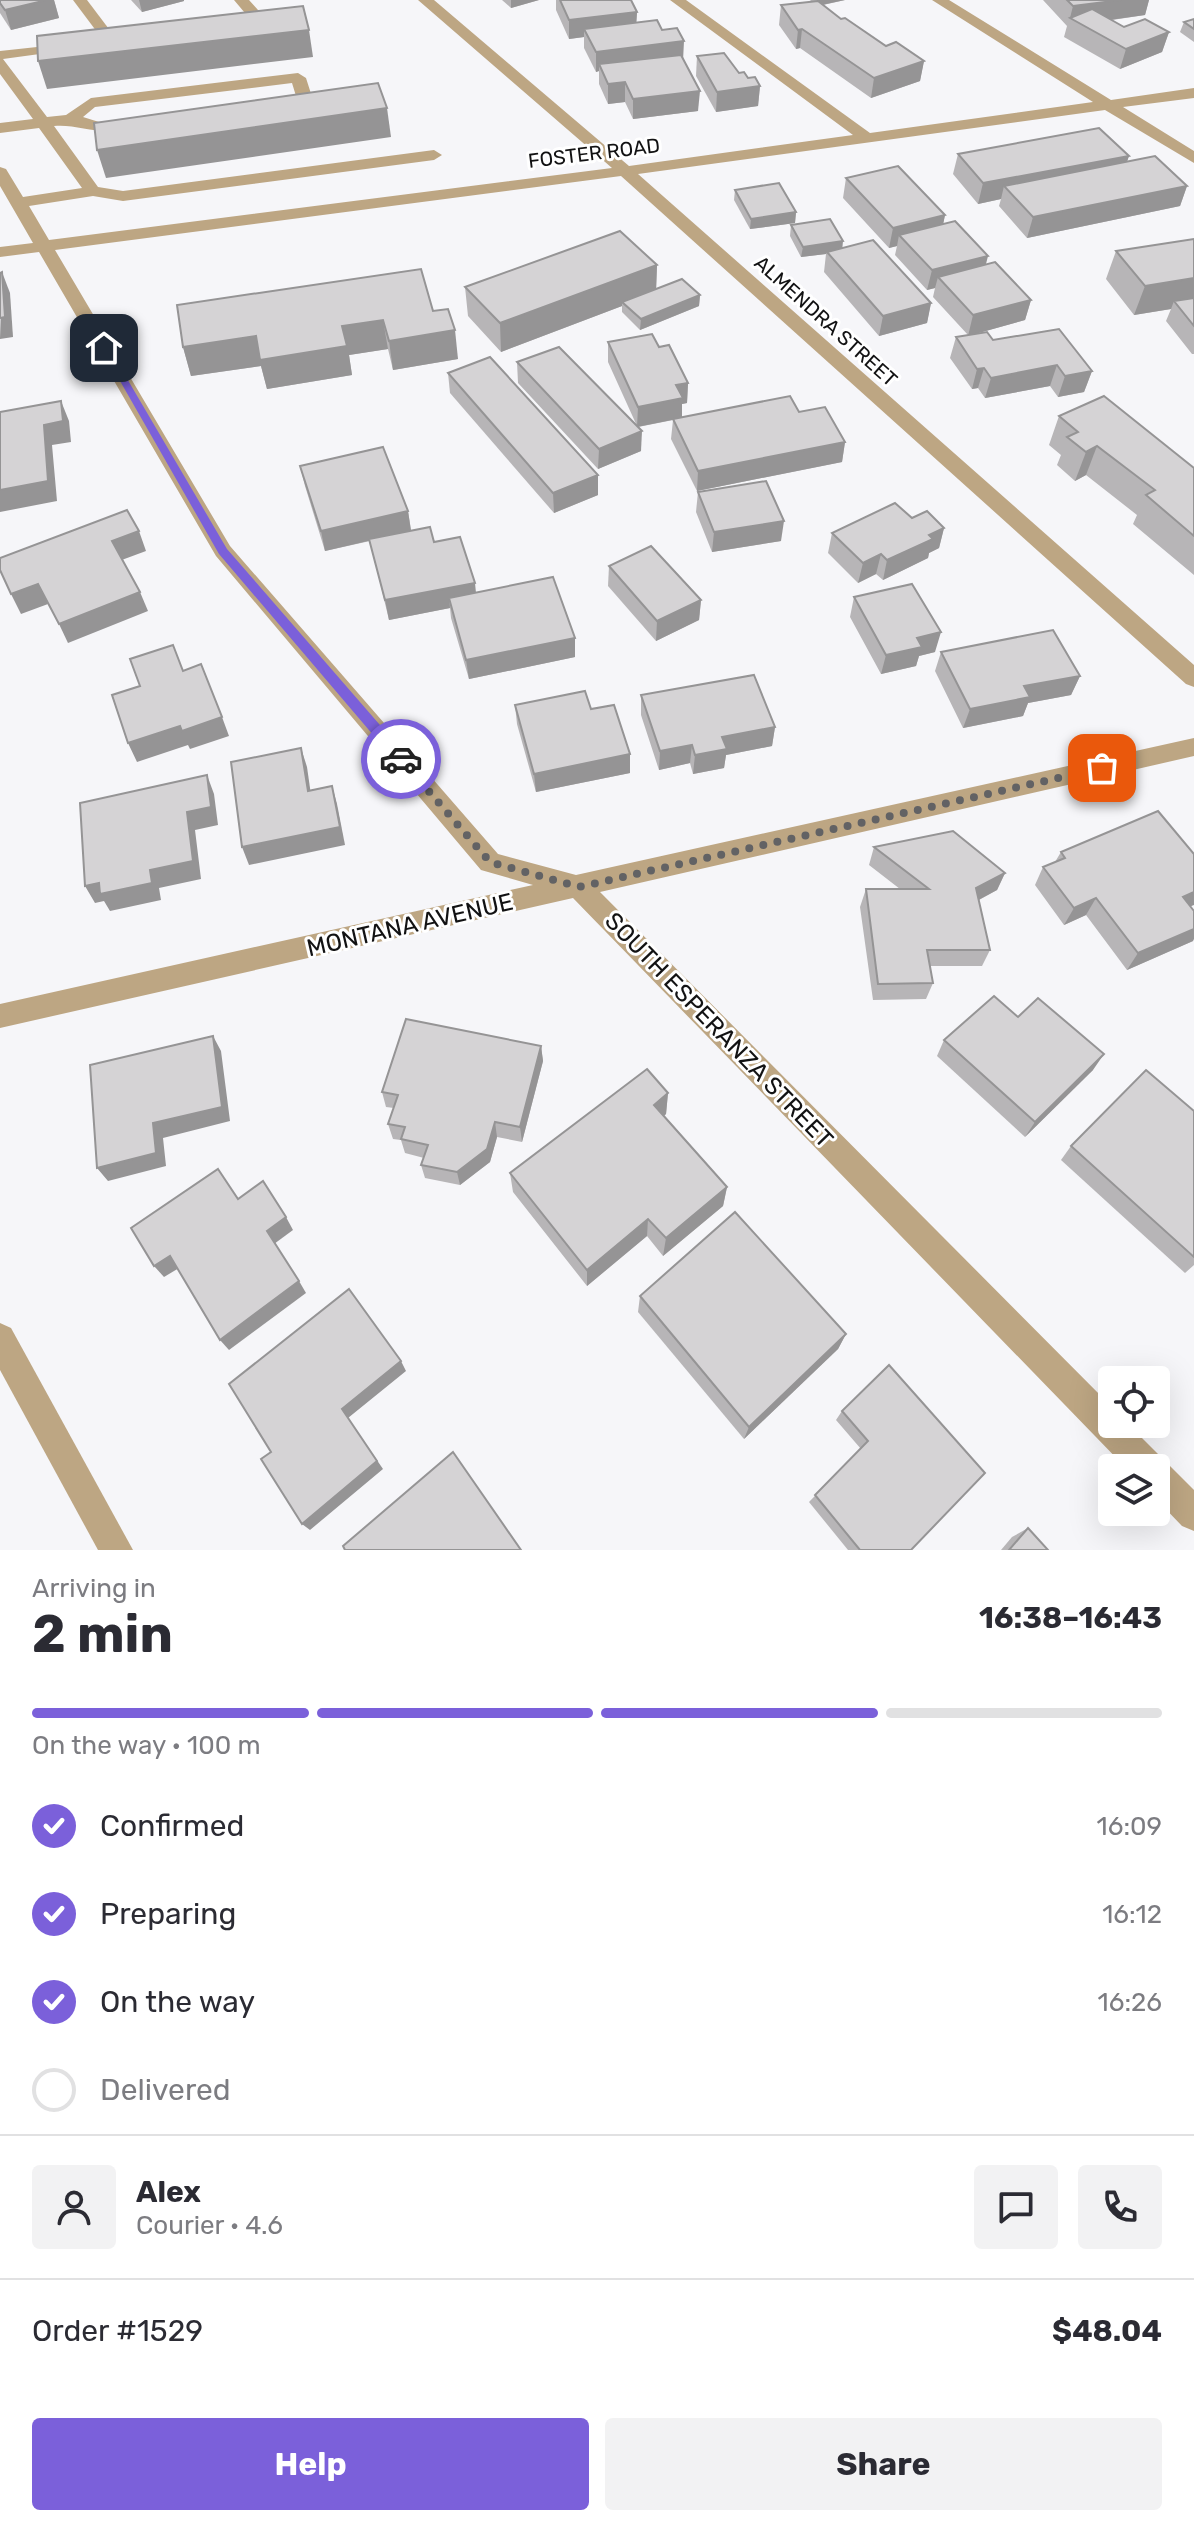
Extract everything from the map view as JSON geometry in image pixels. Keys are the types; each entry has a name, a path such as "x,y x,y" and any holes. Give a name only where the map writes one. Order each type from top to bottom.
{"street":[{"path":"0,55 105,42 80,0"},
{"path":"231,26 261,22 241,0"},
{"name":"ALMENDRA STREET","path":"425,0 625,171 1194,678"},
{"path":"677,0 867,138"},
{"path":"939,0 1194,158"},
{"path":"0,63 93,191"},
{"path":"71,119 91,103 298,78 305,100 258,106"},
{"name":"FOSTER ROAD","path":"0,252 45,246 237,202 625,171 1194,93"},
{"path":"0,128 71,119 99,127 147,120"},
{"path":"19,203 93,191 123,196 237,202 434,155"},
{"name":"SOUTH ESPERANZA STREET","path":"0,172 223,551 490,862 579,887 1135,1454"},
{"name":"MONTANA AVENUE","path":"0,1016 1194,747"},
{"path":"0,1339 116,1550"},
{"path":"1170,1489 1194,1514"}],"building":[{"path":"0,0 47,0 5,10"},
{"path":"560,0 631,0 637,12 569,20"},
{"path":"1067,0 1121,0 1073,6"},
{"path":"818,1 886,46 896,42 924,61 874,78 802,29 798,30 781,5"},
{"path":"303,6 309,30 38,61 37,36"},
{"path":"1092,9 1124,27 1145,19 1169,32 1126,49 1070,18"},
{"path":"1194,19 1194,29 1184,22"},
{"path":"657,20 662,30 677,28 684,41 596,52 584,29"},
{"path":"724,53 739,73 744,72 748,78 755,77 760,86 717,92 697,56"},
{"path":"681,55 700,91 633,99 625,82 608,84 599,64"},
{"path":"378,83 387,108 97,150 94,123"},
{"path":"1099,128 1129,156 983,183 958,154"},
{"path":"1155,156 1187,186 1033,217 1004,186"},
{"path":"898,166 945,215 893,228 846,178"},
{"path":"779,183 796,212 751,219 735,190"},
{"path":"830,219 843,241 803,247 791,225"},
{"path":"955,221 988,256 932,270 899,235"},
{"path":"620,231 657,265 500,323 465,287"},
{"path":"1194,239 1194,278 1145,286 1116,251"},
{"path":"873,240 931,303 883,316 827,252"},
{"path":"995,262 1031,300 973,315 938,277"},
{"path":"421,269 433,311 448,309 455,330 389,341 383,320 342,326 347,346 260,360 256,336 183,347 177,305"},
{"path":"0,273 5,317 0,318"},
{"path":"682,279 700,295 641,319 622,302"},
{"path":"1194,298 1194,326 1174,301"},
{"path":"1059,329 1092,371 1065,376 1057,365 991,378 984,368 977,369 956,337 987,332 993,340"},
{"path":"652,334 659,347 669,345 688,383 676,385 683,398 638,407 608,342"},
{"path":"559,347 642,431 599,449 517,362"},
{"path":"490,357 598,475 553,493 448,373"},
{"path":"790,396 799,412 825,407 845,442 698,471 673,419"},
{"path":"1104,396 1194,468 1194,536 1146,495 1155,490 1097,446 1086,452 1067,437 1078,432 1059,416"},
{"path":"61,401 63,421 44,425 48,481 0,490 0,412"},
{"path":"383,447 408,511 321,531 300,466"},
{"path":"766,481 784,521 714,532 698,492"},
{"path":"895,503 912,518 927,511 944,528 929,535 933,539 887,560 881,554 863,563 832,533"},
{"path":"127,510 139,531 112,541 140,592 59,624 38,584 11,594 0,570 0,558"},
{"path":"430,527 434,542 460,537 475,583 385,600 369,539"},
{"path":"651,546 701,600 657,621 609,566"},
{"path":"553,577 575,638 466,660 449,598"},
{"path":"912,584 941,632 917,638 922,647 886,655 854,597"},
{"path":"1053,630 1080,676 1024,686 1030,697 970,709 941,652"},
{"path":"173,645 183,671 201,664 222,717 182,731 180,726 128,743 112,695 140,686 130,659"},
{"path":"754,675 775,727 722,737 727,749 695,755 692,745 660,751 641,695"},
{"path":"585,691 591,709 614,705 630,754 534,774 515,705"},
{"path":"301,748 308,791 332,786 340,827 242,847 231,762"},
{"path":"207,775 211,807 187,812 193,861 150,870 152,883 100,894 99,883 85,886 80,803"},
{"path":"1158,811 1194,854 1194,892 1183,897 1194,911 1194,929 1138,953 1096,898 1074,908 1043,867 1065,858 1061,852"},
{"path":"953,831 1005,873 976,888 990,950 927,950 933,983 878,984 866,889 929,889 874,847"},
{"path":"994,996 1018,1017 1038,998 1104,1054 1035,1122 944,1040"},
{"path":"406,1019 541,1046 520,1127 495,1122 487,1149 457,1172 421,1165 428,1145 401,1139 405,1127 388,1124 398,1095 382,1092"},
{"path":"213,1036 222,1107 153,1123 156,1153 97,1168 90,1065"},
{"path":"647,1069 668,1093 654,1105 727,1187 666,1238 648,1219 587,1270 510,1173"},
{"path":"1146,1070 1194,1111 1194,1257 1071,1146"},
{"path":"218,1169 238,1199 263,1181 286,1217 267,1231 299,1281 220,1340 170,1256 154,1266 131,1228"},
{"path":"735,1212 846,1334 749,1427 640,1296"},
{"path":"349,1289 401,1361 342,1409 377,1461 302,1524 261,1459 271,1452 229,1384"},
{"path":"889,1365 985,1473 911,1550 860,1550 815,1495 868,1441 842,1411"},
{"path":"453,1452 521,1550 345,1550 343,1546"},
{"path":"1028,1528 1048,1550 1009,1550"}],"way so far":[{"path":"401,759 490,862 579,887 1102,768"}],"route":[{"path":"104,348 223,551 401,759"}]}
